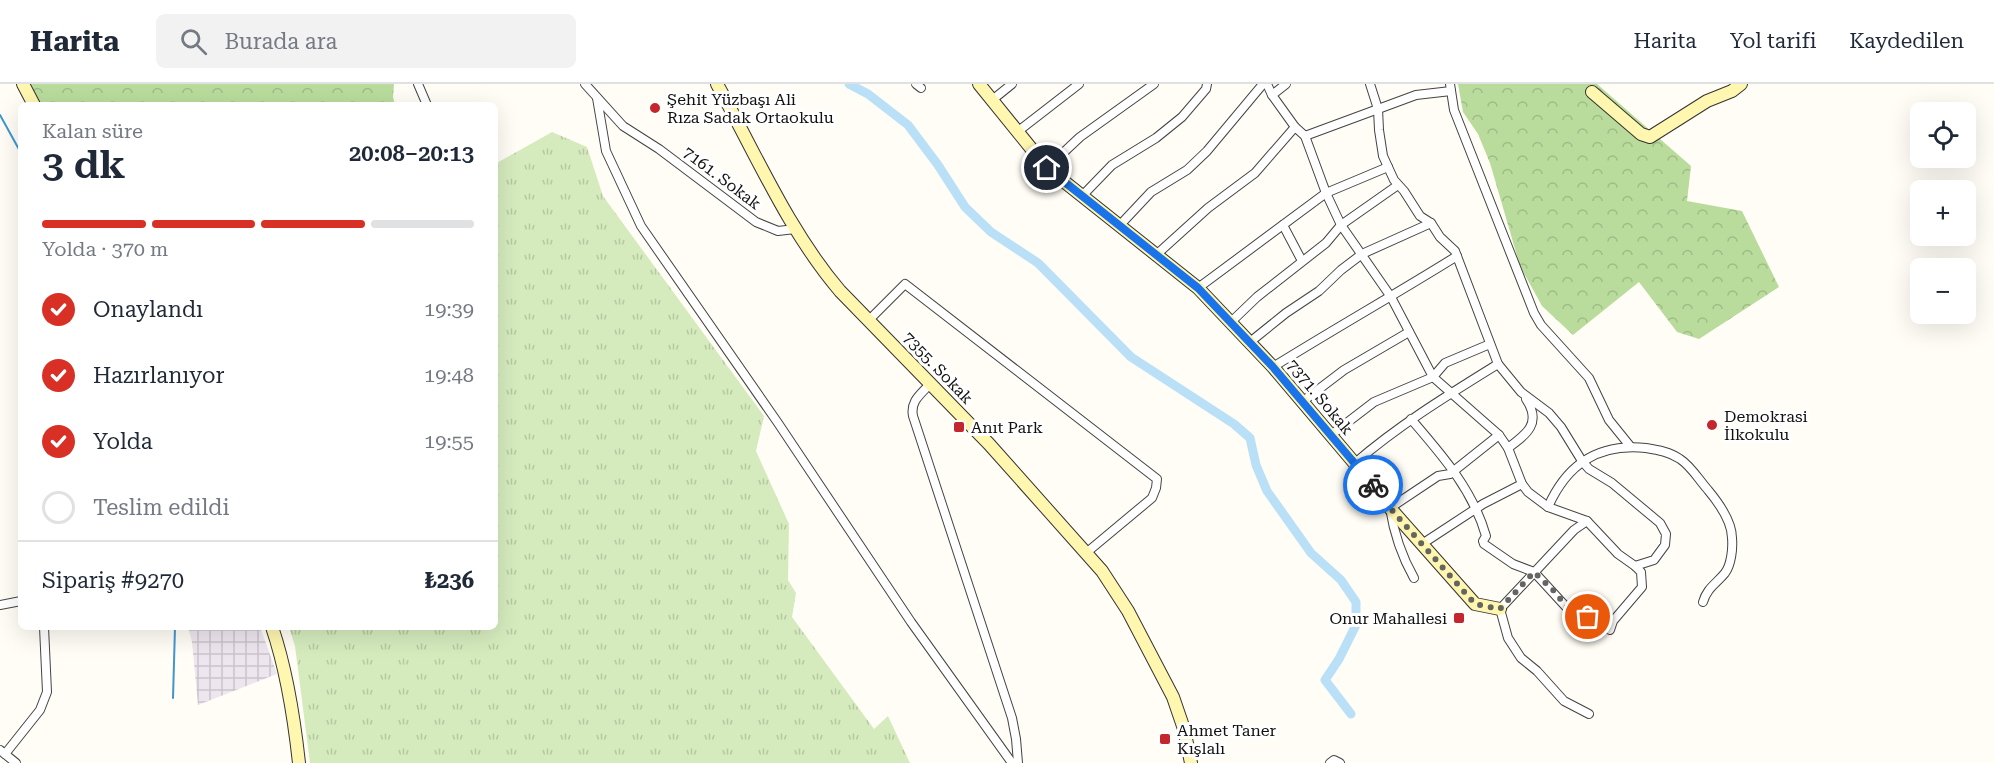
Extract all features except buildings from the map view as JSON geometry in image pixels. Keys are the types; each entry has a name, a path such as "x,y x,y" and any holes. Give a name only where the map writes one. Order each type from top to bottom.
{"street":[{"path":"24,84 33,102"},
{"path":"418,84 426,102"},
{"name":"7161. Sokak","path":"585,84 623,126 659,149 756,222 778,231 795,229"},
{"name":"7355. Sokak","path":"717,84 795,229 821,269 989,444 1102,571 1128,611 1168,688 1184,729 1191,763"},
{"name":"7371. Sokak","path":"979,84 1047,168 1198,288 1250,342 1331,435 1390,508 1475,604 1500,609"},
{"path":"991,101 1012,84"},
{"path":"1017,132 1080,84"},
{"path":"1047,168 1080,137 1154,84"},
{"path":"1083,195 1112,165 1156,138 1182,117 1208,84"},
{"path":"1120,225 1151,192 1187,170 1207,151 1265,84 1295,127 1305,136 1326,193 1341,225 1391,297 1433,376 1499,435 1508,447 1522,484 1534,497 1548,507 1587,521 1618,554 1641,572 1642,587 1613,621 1610,630"},
{"path":"1272,95 1286,84"},
{"path":"1370,84 1378,109 1383,156 1388,167 1420,216 1431,223 1440,237 1455,251 1497,364 1533,410 1533,419 1526,432 1508,447"},
{"path":"1592,92 1641,134 1650,137 1707,101 1732,91 1741,84"},
{"path":"1305,136 1416,95 1451,87 1454,110 1534,313 1541,325 1589,378 1609,420 1630,447"},
{"path":"597,98 606,151 641,226 778,423 911,622 1012,763"},
{"path":"1155,256 1208,208 1255,173 1295,127"},
{"path":"1198,288 1326,193 1388,167"},
{"path":"1230,322 1257,297 1326,243 1341,225 1398,185"},
{"path":"1250,342 1319,291 1341,270 1362,255 1431,223"},
{"path":"1282,225 1302,261"},
{"path":"1273,367 1457,256"},
{"path":"868,320 905,284 1157,479 1152,498 1086,553"},
{"path":"1302,402 1344,370 1409,332"},
{"path":"1331,435 1374,402 1433,376 1444,363 1490,344"},
{"path":"1354,463 1411,419 1497,364"},
{"path":"930,384 914,402 913,416 1012,718 1018,763"},
{"path":"1521,392 1549,413 1589,469 1612,483 1660,523 1666,534 1665,545 1654,560 1635,566"},
{"path":"1411,419 1455,471 1474,502 1486,536 1484,543 1513,564 1534,572 1555,592 1568,609 1588,617"},
{"path":"1414,578 1402,557 1393,532 1390,508 1438,476 1455,471 1499,435"},
{"path":"1548,507 1560,483 1582,461 1593,454 1609,449 1630,447 1669,452 1682,460 1717,500 1732,535 1732,552 1727,571 1706,591 1703,602"},
{"path":"1422,544 1476,509 1522,484"},
{"path":"1587,521 1574,530 1500,609 1508,638 1521,658 1538,671 1564,701 1589,714"},
{"path":"0,605 18,602"},
{"path":"24,763 15,762 3,752 40,710 47,692 44,630"},
{"path":"273,630 293,713 299,763"},
{"path":"1330,763 1334,760 1340,763"}],"shaded area":[{"path":"189,630 261,630 277,674 198,705"}],"green space":[{"path":"28,84 394,84 394,102 37,102"},
{"path":"1458,84 1597,84 1691,166 1687,201 1742,211 1779,287 1699,339 1677,332 1639,282 1573,335 1542,306 1520,266 1490,163 1478,134 1463,112"},
{"path":"552,132 587,147 603,196 764,416 756,451 789,524 788,580 796,593 792,617 874,729 888,716 910,763 310,763 295,646 290,630 498,630 498,162"}],"waterway":[{"path":"849,84 868,94 908,125 938,165 965,207 991,232 1038,263 1131,357 1234,424 1250,438 1256,465 1267,491 1311,553 1341,580 1356,602 1356,625 1339,659 1325,680 1351,714"},
{"path":"0,115 18,148"},
{"path":"173,698 175,630"}],"way so far":[{"path":"1373,485 1390,508 1475,604 1500,609 1534,572 1555,592 1568,609 1588,617"}],"place":[{"name":"Şehit Yüzbaşı Ali Rıza Sadak Ortaokulu","path":"655,108"},
{"name":"Demokrasi İlkokulu","path":"1712,425"},
{"name":"Anıt Park","path":"959,427"},
{"name":"Onur Mahallesi","path":"1459,618"},
{"name":"Ahmet Taner Kışlalı","path":"1165,739"}],"route":[{"path":"1047,168 1198,288 1273,367 1373,485"}]}
